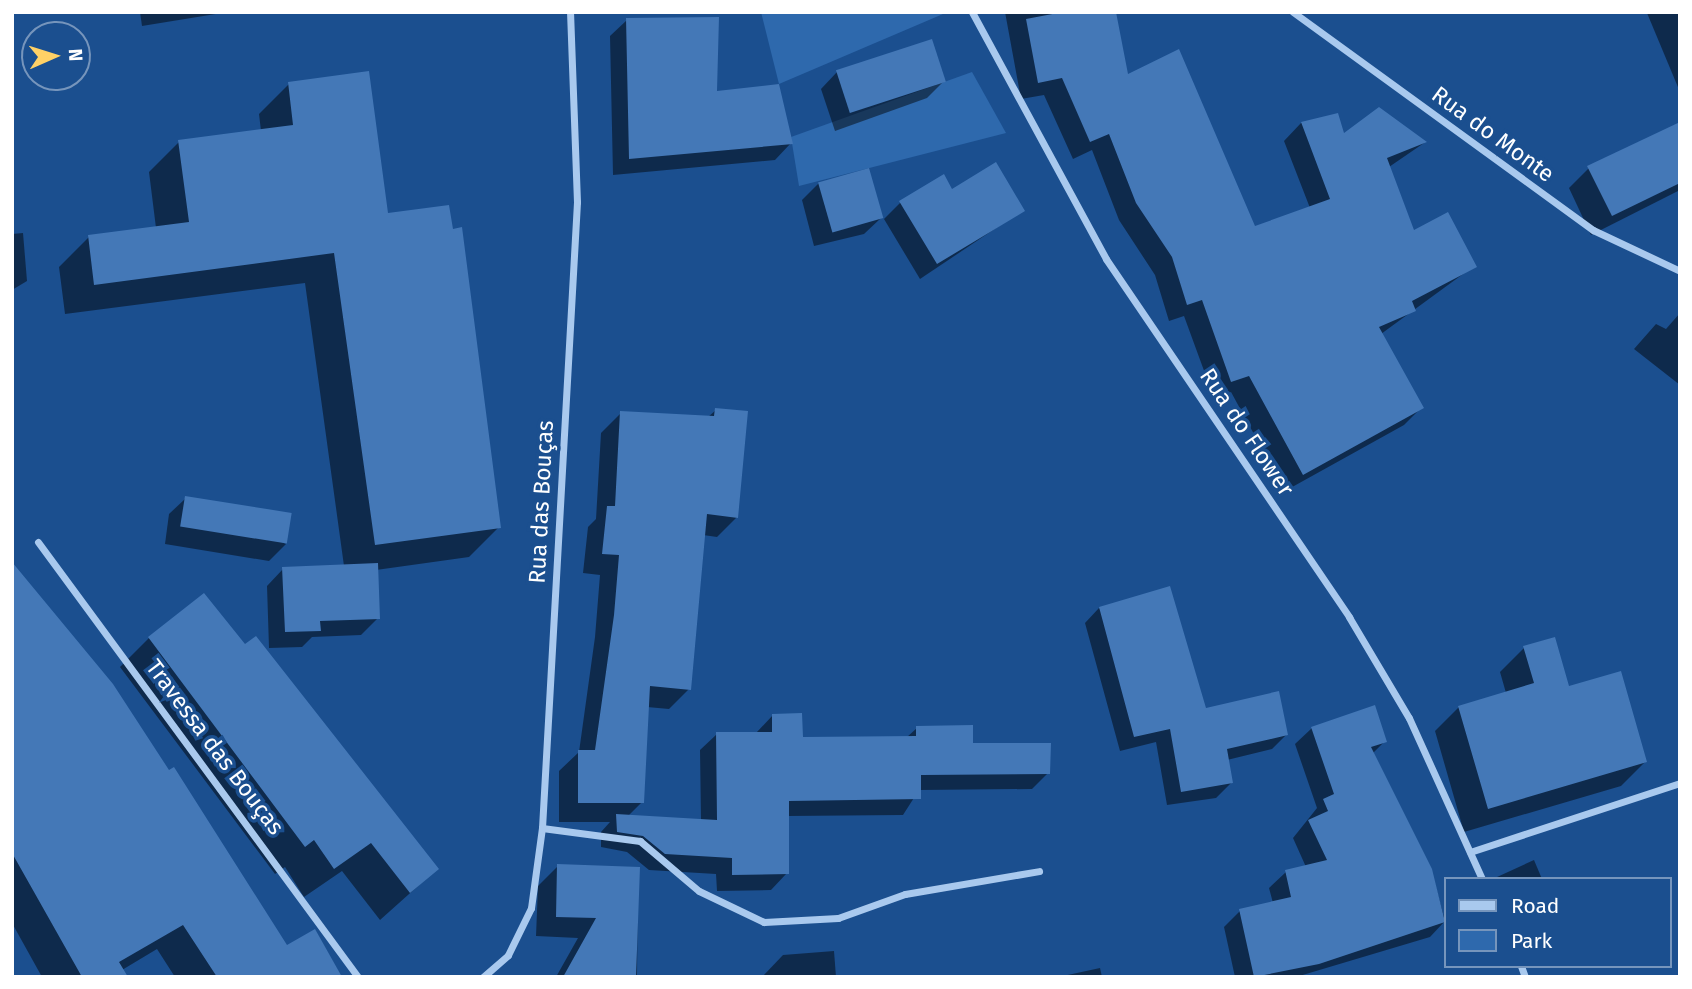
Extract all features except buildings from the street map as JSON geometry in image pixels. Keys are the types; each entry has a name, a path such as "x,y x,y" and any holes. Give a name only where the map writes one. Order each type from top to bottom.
{"street":[{"name":"Rua das Bouças","path":"483,977 508,955 530,908 542,828 577,202 570,12"},
{"name":"Rua do Flower","path":"972,12 1106,259 1349,617 1409,718 1481,877"},
{"name":"Rua do Monte","path":"1293,12 1593,230 1680,271"},
{"name":"Travessa das Bouças","path":"38,542 358,977"},
{"path":"1470,852 1680,783"},
{"path":"542,828 640,841 699,891 764,922 838,918 905,894 1039,871"}],"green space":[{"path":"761,12 942,12 943,14 779,84"},
{"path":"972,72 1006,133 799,186 791,137"}]}
